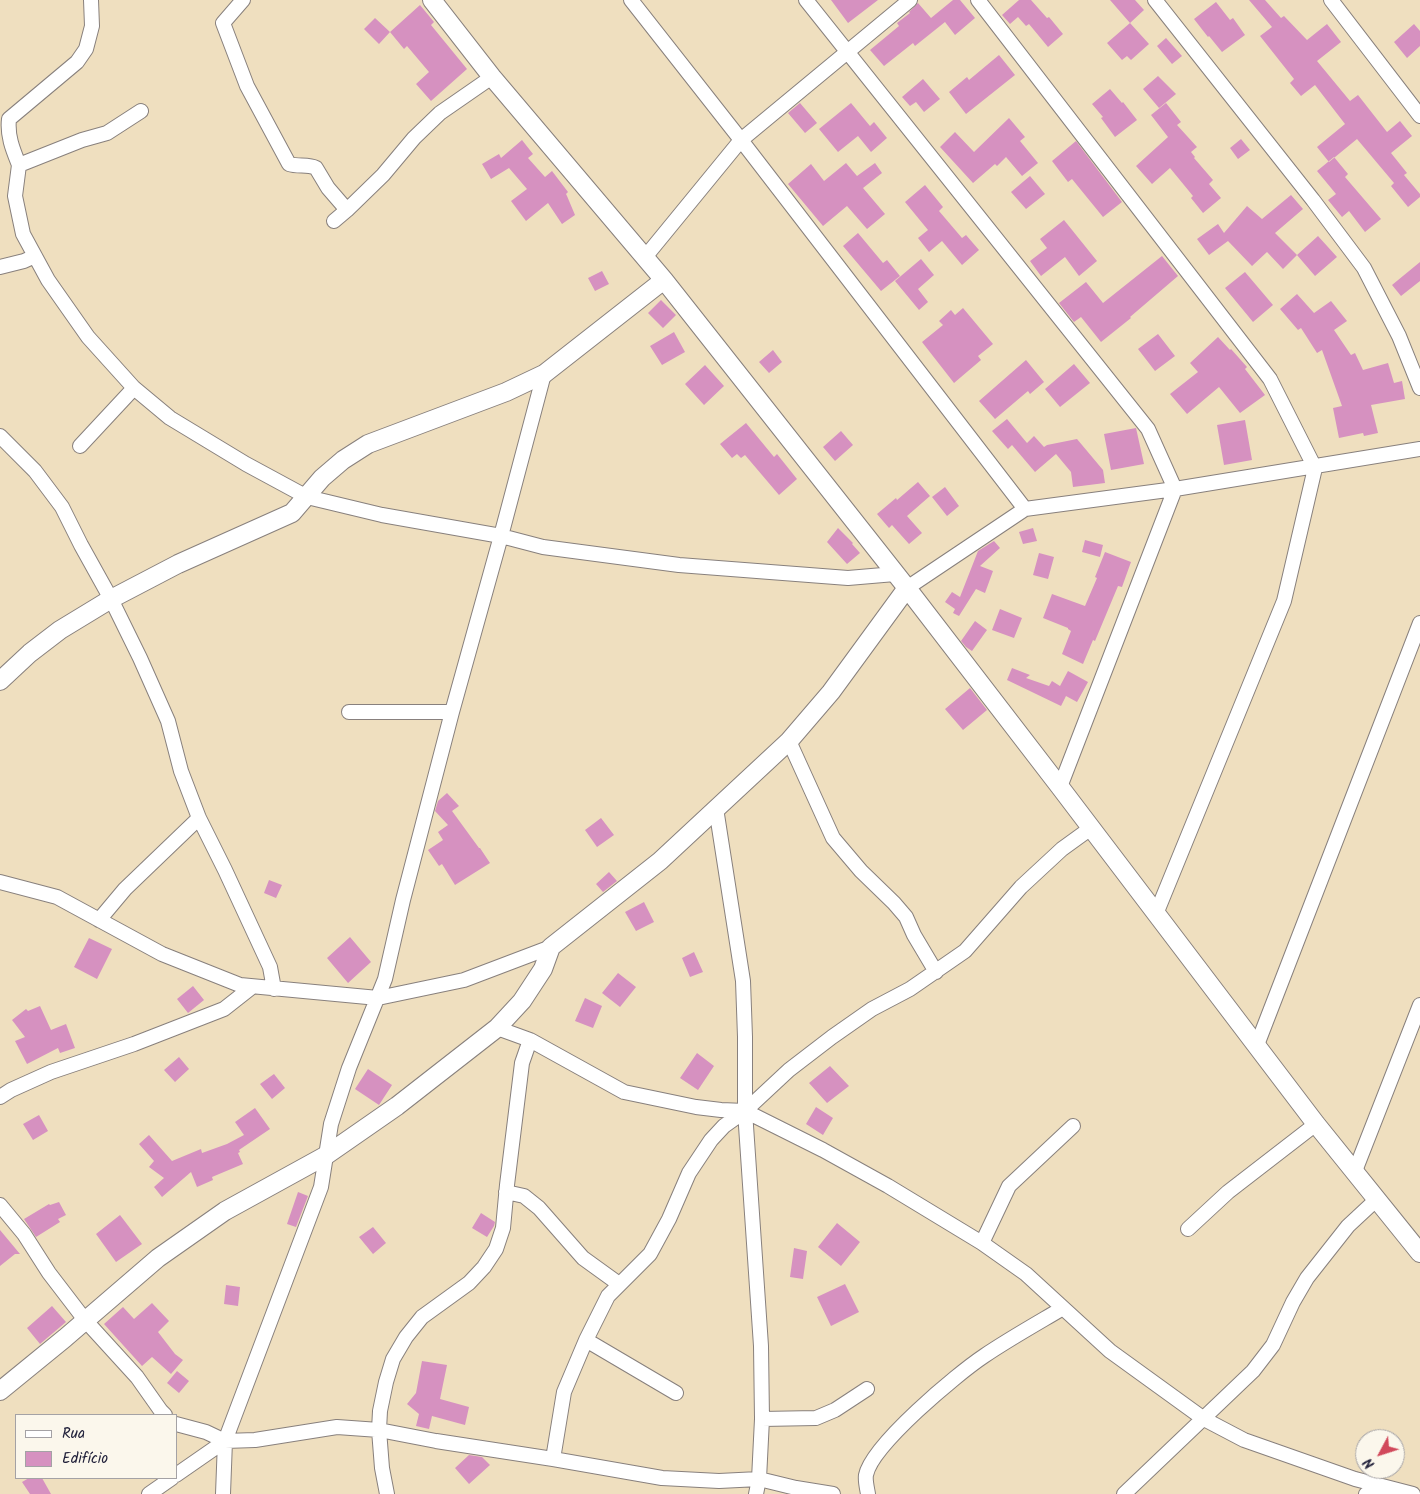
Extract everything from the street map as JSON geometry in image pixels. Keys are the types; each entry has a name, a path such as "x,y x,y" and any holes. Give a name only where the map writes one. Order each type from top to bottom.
{"street":[{"path":"91,0 92,26 86,49 77,62 9,119 8,129 12,149 19,165 15,196 23,234 48,280 88,337 134,388 170,418 246,464 306,497 382,515 501,536 543,547 679,565 848,578 895,574"},
{"path":"243,0 223,23 247,86 289,164 292,166 313,166 316,168 328,188 347,210"},
{"path":"432,0 492,77 646,256 907,588 1316,1124 1420,1253"},
{"path":"631,0 742,140 1025,509"},
{"path":"806,0 1148,429 1175,489 1060,787"},
{"path":"646,256 742,140 910,0"},
{"path":"978,0 1270,379 1315,468 1284,601 1156,914"},
{"path":"1155,0 1313,200 1364,268 1400,336 1420,388"},
{"path":"1331,0 1420,116"},
{"path":"334,221 347,210 440,113 492,77"},
{"path":"19,165 82,140 107,133 140,111"},
{"path":"0,267 24,262 35,256"},
{"path":"0,681 30,653 60,630 111,599 178,564 292,513 322,478 343,460 368,444 506,392 544,374 664,280"},
{"path":"223,1494 225,1441 321,1187 331,1124 349,1068 385,979 403,900 452,712 544,374"},
{"path":"80,446 134,388"},
{"path":"0,436 35,471 62,507 111,599 168,721 181,771 199,818 270,967 274,989"},
{"path":"0,882 57,897 162,954 240,985 378,998 464,980 551,947 660,861 789,741 831,692 907,588 1025,509 1315,468 1420,449"},
{"path":"1257,1045 1420,623"},
{"path":"349,712 452,712"},
{"path":"789,741 833,838 861,871 906,917 914,936 936,972"},
{"path":"716,808 743,981 745,1111 761,1346 762,1419 756,1494"},
{"path":"99,920 125,889 199,818"},
{"path":"554,1459 564,1392 586,1340 608,1296 650,1254 669,1220 688,1173 711,1140 724,1126 745,1111 789,1070 832,1037 872,1009 910,989 964,951 1021,887 1062,849 1090,828"},
{"path":"0,1391 158,1258 225,1211 325,1156 397,1106 497,1028 522,1001 543,968 551,947"},
{"path":"0,1097 51,1072 134,1044 224,1009 252,986"},
{"path":"1355,1171 1420,1005"},
{"path":"497,1028 530,1040 624,1092 721,1110 745,1111 823,1150 888,1186 982,1243 1026,1274 1110,1351 1204,1419 1244,1440 1355,1479 1412,1494"},
{"path":"387,1494 382,1468 379,1430 380,1411 393,1359 406,1337 422,1317 469,1283 496,1249 504,1228 506,1192 522,1063 530,1040"},
{"path":"1188,1229 1228,1192 1316,1124"},
{"path":"982,1243 1002,1197 1009,1186 1073,1126"},
{"path":"506,1192 524,1196 539,1208 583,1258 620,1284"},
{"path":"1124,1494 1253,1371 1273,1345 1292,1302 1307,1278 1348,1226 1378,1199"},
{"path":"0,1205 24,1234 49,1273 85,1320 137,1377 164,1414"},
{"path":"868,1494 866,1475 877,1452 896,1431 931,1398 982,1356 1063,1308"},
{"path":"586,1340 676,1393"},
{"path":"762,1419 816,1418 835,1410 867,1389"},
{"path":"178,1425 206,1432 225,1441 255,1440 337,1427 379,1430 662,1478 719,1481 758,1479 833,1494"},
{"path":"178,1474 225,1441"},
{"path":"148,1494 170,1479"},
{"path":"1366,1494 1385,1487"}],"building":[{"path":"831,0 878,0 848,23"},
{"path":"953,0 960,0 975,18 955,35 945,22 915,46 913,43 884,66 870,50 899,26 897,23 910,13 918,3 931,18"},
{"path":"1019,0 1031,0 1063,34 1048,47 1029,24 1026,26 1018,17 1010,24 1002,15"},
{"path":"1110,0 1135,0 1144,10 1130,23"},
{"path":"1249,0 1265,0 1281,18 1284,16 1307,40 1327,24 1341,42 1317,61 1350,101 1358,95 1387,132 1400,121 1412,136 1391,153 1407,173 1404,175 1420,194 1420,197 1408,207 1391,186 1394,183 1357,139 1329,162 1317,147 1345,124 1315,85 1301,96 1290,83 1294,79 1260,36 1272,27"},
{"path":"1216,2 1230,20 1233,18 1245,35 1222,52 1194,19"},
{"path":"420,5 434,22 431,25 467,69 431,101 416,84 429,72 407,46 404,49 390,32"},
{"path":"375,18 390,32 379,44 364,29"},
{"path":"1130,23 1149,44 1131,60 1127,56 1122,60 1107,43"},
{"path":"1414,24 1420,31 1420,46 1407,58 1394,42"},
{"path":"1166,38 1182,56 1172,64 1157,46"},
{"path":"999,55 1015,75 966,114 949,92 967,77 969,80"},
{"path":"1158,76 1176,94 1159,108 1143,89"},
{"path":"923,79 940,99 924,112 916,102 910,106 902,97"},
{"path":"1110,89 1137,120 1115,137 1101,118 1103,117 1092,104"},
{"path":"800,103 817,123 805,133 788,113"},
{"path":"851,103 870,126 874,122 887,138 871,152 858,136 838,152 819,129"},
{"path":"1166,103 1181,122 1177,125 1197,147 1191,152 1213,180 1209,184 1221,198 1203,213 1191,198 1193,196 1170,168 1152,184 1136,166 1168,137 1151,115"},
{"path":"1009,118 1025,137 1020,141 1038,163 1022,176 1006,157 973,183 940,147 955,132 974,152"},
{"path":"1241,139 1250,150 1238,159 1230,148"},
{"path":"522,140 533,154 528,158 545,177 552,171 568,192 566,194 575,215 562,224 548,203 526,221 511,201 527,189 509,168 491,179 482,164 499,154 501,158"},
{"path":"1076,141 1122,202 1103,217 1072,179 1068,182 1052,161"},
{"path":"1334,157 1348,174 1345,177 1381,219 1365,232 1349,211 1342,217 1328,200 1336,194 1317,171"},
{"path":"846,163 857,176 875,163 882,173 863,188 885,214 867,229 847,206 823,226 788,184 811,164 824,181"},
{"path":"1030,176 1045,194 1026,209 1011,192"},
{"path":"925,185 943,207 939,211 962,238 966,235 979,250 962,265 942,241 929,252 918,238 928,230 905,202"},
{"path":"1291,195 1303,209 1275,233 1297,255 1283,269 1267,252 1252,266 1228,241 1209,255 1197,239 1218,224 1224,233 1247,206 1262,219"},
{"path":"1064,220 1097,261 1079,276 1065,257 1041,276 1030,261 1047,248 1040,239"},
{"path":"858,233 883,263 887,260 900,276 881,291 843,246"},
{"path":"1318,236 1337,257 1315,276 1297,255"},
{"path":"1162,256 1178,276 1101,342 1081,317 1074,322 1059,303 1086,282 1103,303"},
{"path":"921,259 934,275 918,289 928,302 919,310 895,281"},
{"path":"1420,262 1420,281 1401,296 1392,285"},
{"path":"602,271 609,284 595,291 588,278"},
{"path":"1245,272 1273,305 1253,322 1225,288"},
{"path":"1297,294 1314,313 1331,301 1347,321 1334,330 1351,355 1355,353 1363,370 1388,363 1394,383 1402,381 1405,399 1371,405 1378,433 1364,436 1363,433 1339,438 1333,408 1342,406 1322,350 1317,353 1301,328 1298,330 1280,309"},
{"path":"661,300 676,315 663,328 648,313"},
{"path":"963,308 993,344 978,356 981,360 954,383 922,342 943,325 939,321 951,310 955,315"},
{"path":"674,332 685,352 662,365 650,346"},
{"path":"1158,334 1175,356 1155,371 1138,349"},
{"path":"1218,337 1247,367 1245,369 1265,395 1240,413 1219,387 1187,414 1170,394 1198,372 1190,363"},
{"path":"773,350 782,362 769,373 759,362"},
{"path":"1026,360 1044,382 1030,394 1028,391 995,419 979,401"},
{"path":"1074,364 1090,383 1060,407 1045,389"},
{"path":"705,365 724,386 704,405 685,384"},
{"path":"1007,419 1027,443 1034,436 1044,447 1077,439 1103,470 1105,483 1073,487 1071,472 1056,454 1035,472 1012,445 1008,449 992,431"},
{"path":"1245,420 1252,460 1224,465 1217,425"},
{"path":"746,423 774,457 777,454 797,479 779,495 745,455 741,458 737,454 732,458 720,444"},
{"path":"1136,428 1144,464 1111,470 1104,434"},
{"path":"841,431 853,445 835,461 823,447"},
{"path":"918,482 930,496 907,516 922,533 909,544 892,525 889,528 877,514"},
{"path":"945,487 959,506 947,516 932,497"},
{"path":"838,528 860,553 847,564 827,542"},
{"path":"1033,528 1037,541 1023,544 1019,532"},
{"path":"1085,540 1103,545 1100,557 1082,552"},
{"path":"994,541 1000,548 980,566 993,571 985,593 976,589 959,616 953,613 955,609 945,602 952,592 960,597 978,551"},
{"path":"1105,552 1131,562 1122,587 1118,586 1095,641 1093,640 1083,664 1062,654 1071,631 1043,618 1052,594 1085,606 1097,578 1095,577"},
{"path":"1039,553 1054,557 1048,579 1033,575"},
{"path":"1000,609 1022,618 1014,638 992,630"},
{"path":"975,621 987,630 972,651 961,641"},
{"path":"1012,668 1030,675 1026,678 1049,686 1052,681 1060,686 1068,671 1088,682 1077,702 1066,696 1061,706 1007,680"},
{"path":"970,688 987,710 963,730 945,709"},
{"path":"447,793 459,806 452,811 490,863 455,885 442,864 439,866 428,850 443,840 438,832 448,825 435,811 438,801"},
{"path":"601,818 614,835 597,847 585,830"},
{"path":"609,872 617,881 603,892 596,884"},
{"path":"269,880 282,885 276,898 264,893"},
{"path":"644,902 654,922 636,931 625,912"},
{"path":"350,937 371,962 348,983 327,958"},
{"path":"89,938 112,949 97,979 74,967"},
{"path":"694,952 703,972 690,977 682,958"},
{"path":"618,973 636,987 620,1007 602,993"},
{"path":"193,986 204,1000 188,1013 177,999"},
{"path":"585,998 602,1006 593,1028 575,1021"},
{"path":"40,1006 51,1030 66,1024 75,1048 60,1053 58,1048 27,1064 15,1041 25,1037 12,1020 26,1009 28,1011"},
{"path":"697,1053 714,1066 698,1090 680,1078"},
{"path":"179,1057 189,1069 175,1082 164,1070"},
{"path":"830,1066 849,1086 827,1103 809,1083"},
{"path":"368,1069 392,1085 379,1105 355,1089"},
{"path":"274,1074 285,1088 272,1099 260,1084"},
{"path":"816,1107 833,1118 823,1135 806,1124"},
{"path":"255,1108 270,1129 239,1150 240,1152 238,1153 243,1164 212,1177 213,1180 197,1187 191,1172 162,1197 154,1187 164,1178 149,1167 154,1161 139,1144 149,1135 172,1161 201,1149 202,1153 227,1144 244,1135 235,1122"},
{"path":"39,1115 48,1131 33,1140 23,1124"},
{"path":"298,1192 308,1196 296,1227 287,1224"},
{"path":"59,1202 66,1215 58,1219 60,1222 36,1237 24,1219 49,1204"},
{"path":"481,1213 495,1222 487,1237 472,1228"},
{"path":"120,1215 142,1244 116,1262 96,1234"},
{"path":"837,1223 860,1242 841,1266 818,1247"},
{"path":"373,1227 386,1243 373,1254 359,1237"},
{"path":"0,1230 20,1254 15,1254 0,1266"},
{"path":"794,1248 807,1251 803,1279 790,1277"},
{"path":"845,1284 859,1312 831,1326 817,1297"},
{"path":"226,1285 240,1287 238,1306 224,1304"},
{"path":"152,1303 169,1321 158,1332 175,1354 183,1360 171,1374 152,1357 142,1366 104,1324 123,1307 134,1319"},
{"path":"52,1306 66,1322 40,1344 27,1328"},
{"path":"422,1361 447,1365 440,1399 469,1407 465,1425 432,1416 429,1429 416,1426 419,1414 407,1404 416,1393"},
{"path":"177,1371 189,1381 179,1393 167,1383"},
{"path":"469,1455 482,1457 490,1465 469,1484 455,1468"},
{"path":"27,1479 43,1479 51,1494 30,1494 22,1482"}]}
